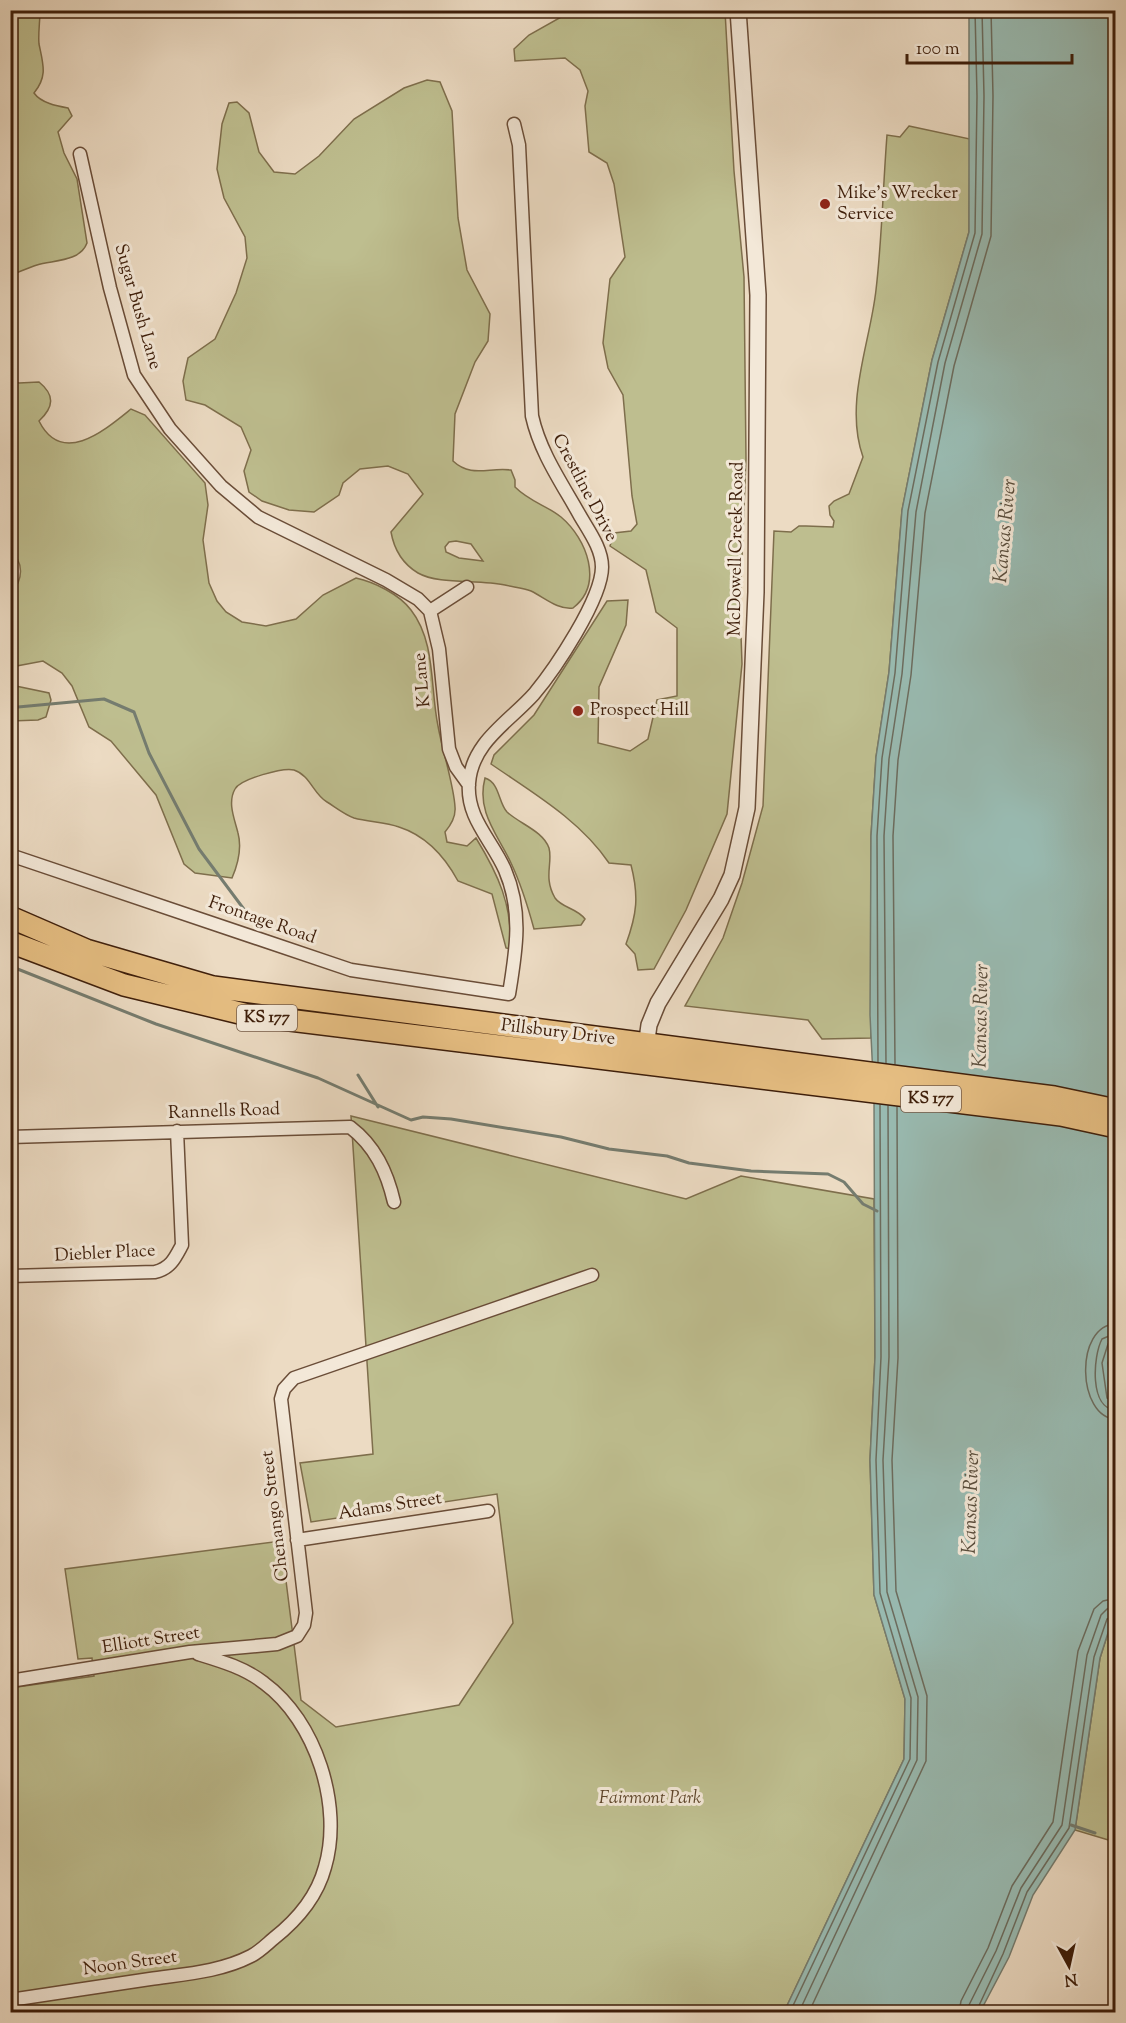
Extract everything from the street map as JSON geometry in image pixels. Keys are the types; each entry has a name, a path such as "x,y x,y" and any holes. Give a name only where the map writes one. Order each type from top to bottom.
{"highway":[{"name":"Pillsbury Drive","path":"10,917 86,950 213,987 646,1044 747,1067 1061,1115 1116,1127"},
{"name":"Pillsbury Drive","path":"10,942 124,986 248,1015 643,1066 747,1067 1054,1097 1116,1110"}],"street":[{"name":"McDowell Creek Road","path":"643,1066 646,1044 658,1003 728,883 747,808 756,592 758,295 738,10"},
{"name":"Crestline Drive","path":"509,994 519,926 514,893 504,868 470,806 469,785 472,762 488,738 535,692 583,621 597,592 602,567 598,548 542,448 532,416 519,145 514,124"},
{"name":"Sugar Bush Lane","path":"80,154 110,288 134,375 170,429 221,486 258,517 386,580 417,599 430,611"},
{"path":"430,611 467,587"},
{"name":"K Lane","path":"430,611 439,649 448,749 456,767 469,785"},
{"name":"Frontage Road","path":"10,855 351,970 509,994"},
{"name":"Rannells Road","path":"10,1137 350,1127 362,1136 375,1153 394,1202"},
{"name":"Diebler Place","path":"10,1276 155,1272 165,1269 174,1260 182,1245 177,1131"},
{"name":"Chenango Street","path":"297,1636 304,1625 306,1613 281,1399 284,1389 294,1378 592,1275"},
{"name":"Adams Street","path":"297,1540 488,1511"},
{"name":"Elliott Street","path":"10,1681 190,1652 277,1644 297,1636"},
{"name":"Noon Street","path":"10,2000 215,1969 253,1956 290,1925 311,1899 322,1875 329,1844 325,1780 314,1745 295,1714 265,1683 230,1664 190,1652"}],"green space":[{"path":"11,10 40,11 39,40 43,75 34,93 45,102 68,108 72,116 58,132 64,153 77,179 87,243 78,254 72,257 37,265 11,275"},
{"path":"564,11 725,11 734,171 744,277 746,459 740,606 742,664 727,814 686,910 654,969 638,970 635,954 626,944 636,905 631,865 609,863 570,820 491,764 494,755 534,715 607,601 628,600 626,625 599,687 598,743 630,751 648,739 657,700 677,696 677,628 656,612 646,570 610,546 614,533 631,531 637,524 632,496 623,395 608,368 603,343 610,279 625,257 614,184 607,163 589,152 585,106 588,91 580,70 565,58 515,61 514,49 529,35 563,16"},
{"path":"427,80 440,82 452,111 458,218 467,270 490,314 488,341 475,362 455,414 453,461 473,471 511,470 515,487 561,517 570,526 584,549 590,574 588,587 573,608 557,605 525,589 495,583 437,579 418,573 400,556 391,532 423,494 408,474 388,466 360,469 343,483 339,495 314,512 289,510 262,501 249,492 244,471 251,450 241,427 205,405 186,400 183,381 188,358 215,339 236,293 247,258 245,237 224,198 217,169 222,124 229,103 237,102 249,113 259,152 274,172 295,174 319,156 354,119 404,88","holes":["449,542 471,544 483,561 459,558 446,552 445,547"]},
{"path":"909,126 970,139 969,232 932,360 902,510 889,672 876,757 871,836 871,1038 822,1039 808,1020 685,1006 723,938 742,883 763,806 774,531 791,532 799,526 833,527 834,521 830,515 829,506 849,494 863,457 858,437 857,395 876,290 887,135 900,137"},
{"path":"10,380 19,383 39,382 44,387 51,401 48,411 39,421 48,435 59,441 71,443 84,440 97,434 131,409 145,415 205,483 208,505 203,540 209,583 217,601 226,612 242,622 266,626 296,619 323,595 356,578 386,589 406,604 425,636 438,726 454,798 455,814 445,832 447,842 467,846 476,838 484,851 506,904 510,949 506,948 492,894 458,881 434,848 409,831 394,825 347,815 323,799 304,776 294,770 281,770 263,775 245,781 235,789 232,806 239,850 238,862 232,878 195,873 184,864 156,795 111,741 89,727 72,686 62,673 43,661 11,667 11,594 17,586 21,572 17,558 11,557"},
{"path":"11,685 49,693 51,700 46,717 38,720 11,721"},
{"path":"485,778 494,784 507,812 537,832 546,842 550,854 551,890 558,901 582,915 585,919 581,925 534,929 518,879 486,812 483,802"},
{"name":"Fairmont Park","path":"351,1116 686,1199 741,1176 874,1199 875,1357 870,1460 874,1595 905,1699 904,1759 784,2012 11,2012 10,1688 94,1676 92,1658 78,1659 65,1569 281,1541 301,1700 336,1727 459,1705 513,1623 497,1494 311,1522 300,1463 373,1454"},
{"path":"1115,1338 1115,1416 1108,1363"},
{"path":"1115,1611 1115,1842 1075,1830 1100,1658"}],"water":[{"name":"Kansas River","path":"969,11 1115,11 1116,1338 1108,1363 1116,1416 1115,1611 1100,1658 1075,1830 1033,1895 1009,1957 980,2012 784,2012 904,1759 905,1699 874,1595 870,1460 875,1357 874,1097 870,1015 871,836 876,757 889,672 902,510 932,360 969,232"}],"waterway":[{"path":"10,705 18,707 104,699 134,712 149,753 199,849 249,916"},
{"path":"10,966 156,1024 318,1078 411,1120 423,1117 451,1119 561,1137 609,1149 667,1156 689,1163 751,1171 828,1174 844,1182 863,1204 877,1211"},
{"path":"358,1075 378,1107"},
{"path":"1071,1825 1095,1833"}],"place":[{"name":"Mike's Wrecker Service","path":"825,204"},
{"name":"Prospect Hill","path":"578,711"}]}
